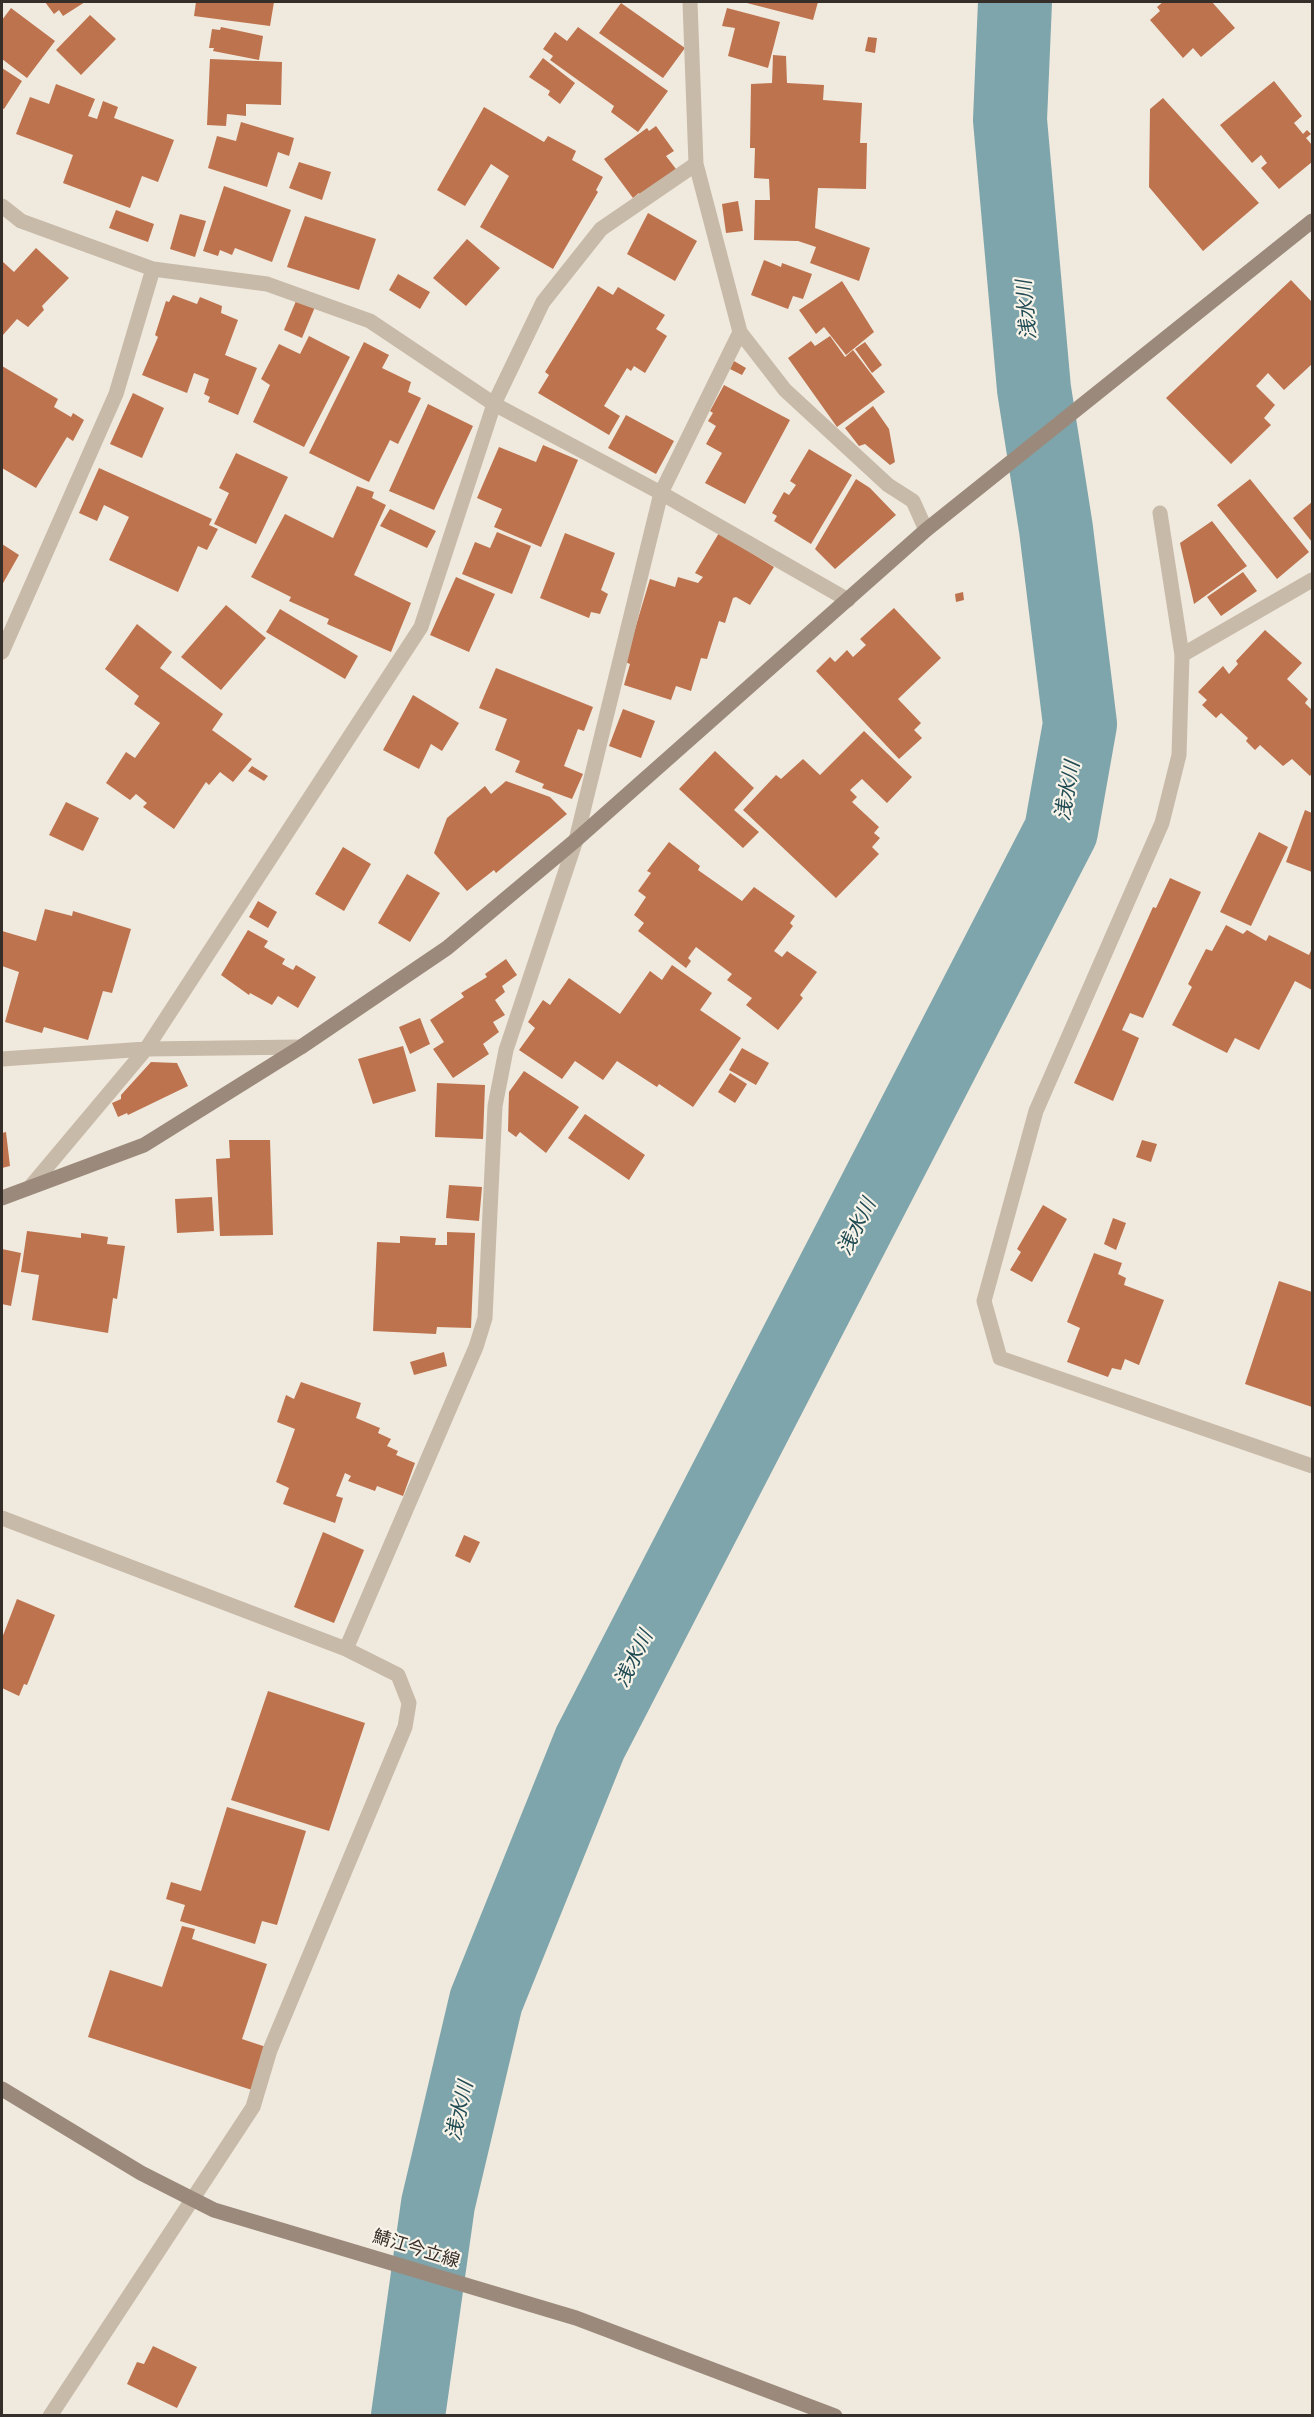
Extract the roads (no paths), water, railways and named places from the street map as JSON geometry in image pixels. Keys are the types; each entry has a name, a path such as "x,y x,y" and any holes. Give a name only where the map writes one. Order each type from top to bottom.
{"street":[{"path":"690,2 696,164 740,332 785,390 888,485 913,501 926,530"},
{"path":"31,1186 146,1049 421,627 494,404 543,302 601,229 696,164"},
{"path":"2,206 21,221 153,269 267,284 370,321 494,404 661,493 848,600"},
{"path":"2,1198 144,1145 301,1047 447,948 576,840 926,530 1312,221"},
{"path":"2,652 116,394 153,269"},
{"path":"346,1649 471,1358 485,1318 495,1106 506,1050 576,840 661,493 740,332"},
{"path":"1160,513 1182,656 1179,755 1162,823 1036,1111 984,1301 1000,1358 1312,1466"},
{"path":"1182,656 1312,580"},
{"path":"2,1059 146,1049 301,1047"},
{"path":"2,1518 346,1649 398,1675 409,1703 405,1727 270,2050 253,2107 50,2415"},
{"name":"鯖江今立線","path":"2,2089 141,2173 214,2210 576,2318 835,2415"}],"waterway":[{"name":"浅水川","path":"408,2416 438,2204 486,2001 590,1743 1061,831 1080,724 1056,529 1034,389 1010,120 1015,2"}]}
